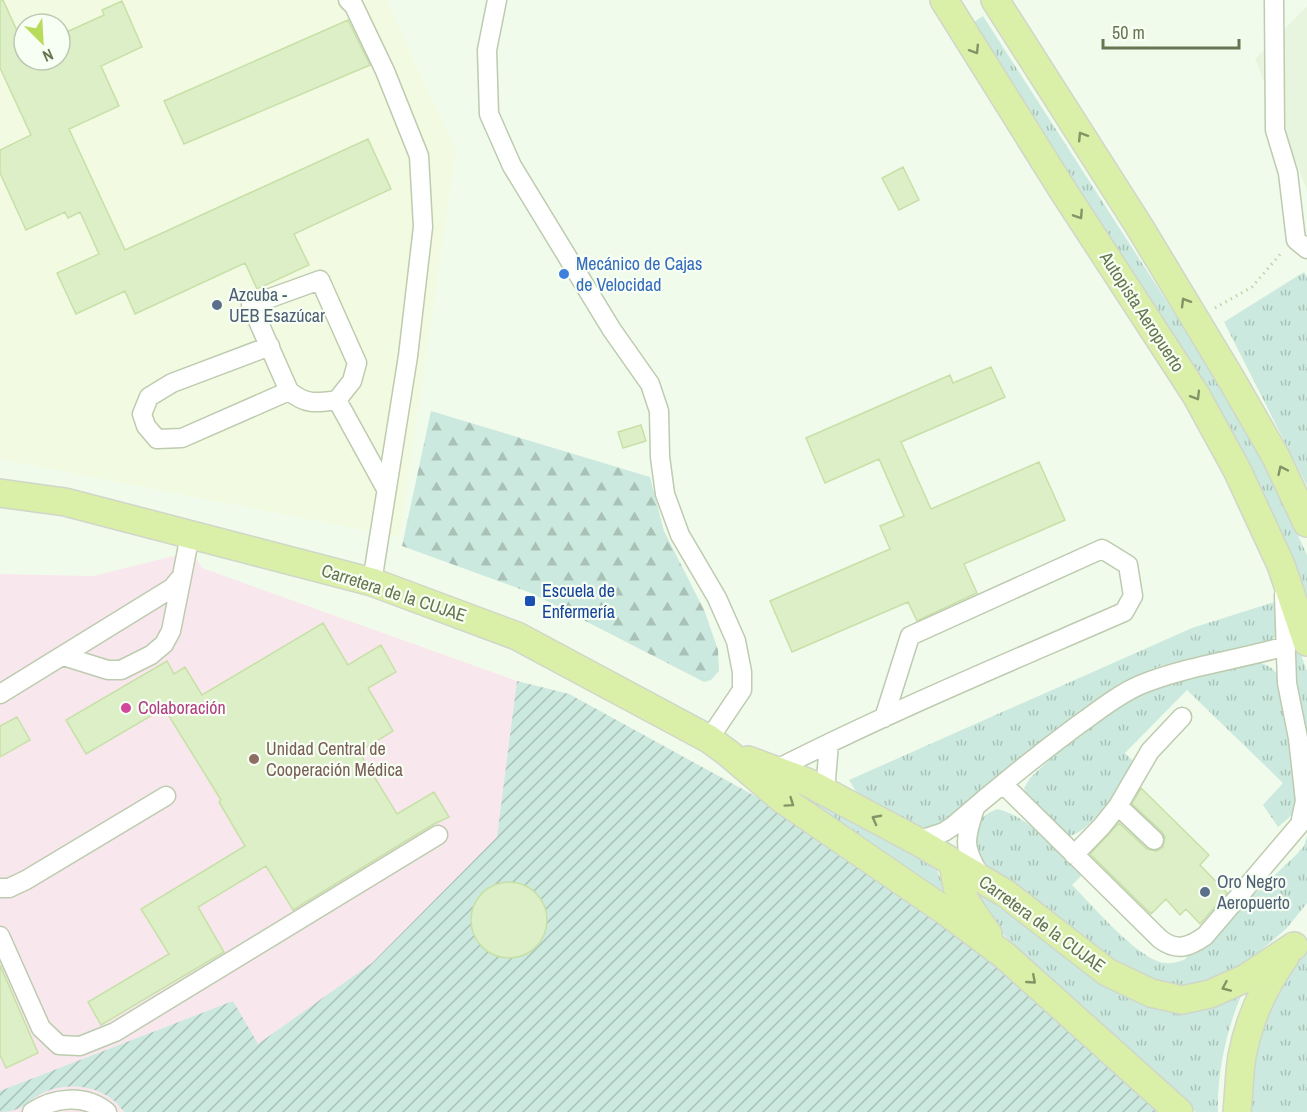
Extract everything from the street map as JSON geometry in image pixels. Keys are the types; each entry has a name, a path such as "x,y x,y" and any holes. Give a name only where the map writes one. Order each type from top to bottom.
{"highway":[{"name":"Autopista Aeropuerto","path":"944,0 1056,179 1196,395 1237,470 1281,565 1297,644"},
{"path":"995,0 1139,226 1276,457 1307,523"},
{"name":"Carretera de la CUJAE","path":"0,493 65,502 372,582 517,636 719,746 807,782 917,841 1005,893 1107,972 1151,993 1182,1000 1210,994 1246,978 1300,940"},
{"name":"Carretera de la CUJAE","path":"719,746 783,799 944,910 1004,955 1179,1112"},
{"path":"953,863 957,886 975,916 1004,955"},
{"path":"1237,1112 1242,1056 1254,1012 1272,976 1300,940"}],"lane":[{"path":"348,0 354,6 385,71 419,156 423,227 408,356 372,582"},
{"path":"497,0 487,50 489,114 512,166 612,330 650,384 659,411 660,457 665,494 680,535 717,598 736,641 742,672 742,690 719,746"},
{"path":"1274,0 1275,130 1288,173 1302,244"},
{"path":"320,280 357,363 352,381 337,400 316,403 300,400 289,391 270,346 251,305 320,280"},
{"path":"270,346 172,383 149,397 142,414 146,426 158,439 182,438 289,391"},
{"path":"337,400 386,489"},
{"path":"63,656 108,670 122,670 151,655 164,644 171,632 190,535"},
{"path":"775,770 829,742 884,718 1124,612 1133,596 1128,565 1102,549 910,636 884,718"},
{"path":"0,694 172,588 182,576"},
{"path":"917,841 944,832 1004,783 1106,705 1137,686 1164,676 1297,644 1287,683 1298,738 1305,801 1300,824 1205,936 1192,945 1175,948 1166,944 1004,783"},
{"path":"1074,855 1118,806 1150,751 1182,717"},
{"path":"825,792 829,742"},
{"path":"0,888 9,888 26,880 166,796"},
{"path":"953,863 960,827 976,806"},
{"path":"976,806 966,843 968,856 982,879"},
{"path":"1118,806 1154,840"},
{"path":"0,936 41,1028 59,1045 80,1046 115,1032 438,835"},
{"path":"32,1112 42,1105 62,1100 82,1100 106,1112"}],"path":[{"path":"1195,320 1252,287 1284,249 1302,244"}],"shaded area":[{"name":"Azcuba - UEB Esazúcar","path":"0,0 386,0 456,151 400,537 0,459"},
{"path":"1307,6 1307,190 1255,59"},
{"path":"174,556 197,560 202,568 517,681 569,694 755,796 1165,1112 0,1112 0,574 93,576"}],"green space":[{"path":"983,16 1223,389 1264,462 1307,555 1307,614 1081,197 974,22"},
{"path":"1304,272 1307,277 1307,486 1224,322"},
{"path":"431,411 650,477 664,531 705,612 718,650 719,671 711,680 704,682 531,593 402,546"},
{"path":"1281,600 1282,630 1263,646 1160,666 1120,683 1093,701 951,823 925,831 857,793 849,780 1192,628"},
{"path":"1290,622 1307,672 1307,763 1287,623"},
{"path":"1257,662 1271,667 1280,679 1296,760 1298,792 1295,810 1278,827 1263,805 1283,783 1187,690 1125,753 1135,763 1098,815 1079,832 1070,836 1064,833 1028,798 1024,788 1030,778 1096,720 1132,697 1172,680"},
{"path":"517,681 569,694 755,796 873,874 975,946 1163,1112 124,1112 109,1097 99,1092 89,1088 68,1087 47,1091 15,1110 0,1112 0,1091 233,1001 258,1044 372,963 497,837"},
{"path":"777,780 934,863 948,897"},
{"path":"997,809 1010,813 1044,836 1082,875 1072,885 1135,947 1160,962 1170,963 1184,960 1295,856 1304,846 1307,836 1307,903 1287,928 1249,961 1216,983 1172,988 1120,969 987,871 974,844 975,828 986,814"},
{"path":"963,877 1104,977 1239,993 1241,996 1224,1053 1219,1083 1218,1112 1196,1112 1037,970 969,898"},
{"path":"1307,950 1307,1112 1249,1112 1249,1074 1263,1018 1300,955"}],"building":[{"path":"0,0 3,0 12,20 12,72 72,72 72,30 104,15 102,10 122,1 142,47 101,66 119,106 69,129 125,250 368,139 391,189 294,234 309,265 257,289 245,263 135,314 125,291 76,314 57,273 99,254 80,212 68,218 65,212 26,230 0,173 0,150 31,135 0,68"},
{"path":"348,20 370,65 184,144 164,101"},
{"path":"903,167 919,200 899,210 882,178"},
{"path":"991,367 1005,397 901,442 931,509 1039,462 1065,520 964,564 977,593 917,621 908,602 792,652 770,601 890,549 880,526 904,516 879,459 825,483 806,438 950,375 953,383"},
{"path":"641,425 646,441 623,448 618,432"},
{"path":"323,623 348,665 381,645 396,672 368,688 393,731 359,752 397,814 434,792 449,817 432,825 293,910 266,866 198,907 224,952 101,1025 88,1002 169,954 141,909 245,846 219,802 221,800 164,708 86,754 66,720 167,661 174,674 185,667 202,695"},
{"path":"17,717 30,740 0,757 0,726"},
{"path":"1141,788 1209,855 1200,865 1227,893 1200,924 1186,909 1180,915 1166,899 1151,914 1090,854 1119,823 1147,849 1157,851 1163,847 1165,837 1162,832 1132,804"},
{"path":"502,882 516,882 530,888 541,899 547,913 544,935 536,947 516,958 502,958 488,952 477,941 471,927 471,913 477,899 488,888"},
{"path":"0,965 38,1053 6,1068 0,1055"}],"place":[{"name":"Mecánico de Cajas de Velocidad","path":"564,274"},
{"name":"Azcuba - UEB Esazúcar","path":"217,305"},
{"name":"Escuela de Enfermería","path":"530,601"},
{"name":"Colaboración","path":"126,708"},
{"name":"Unidad Central de Cooperación Médica","path":"254,759"},
{"name":"Oro Negro Aeropuerto","path":"1205,892"}]}
